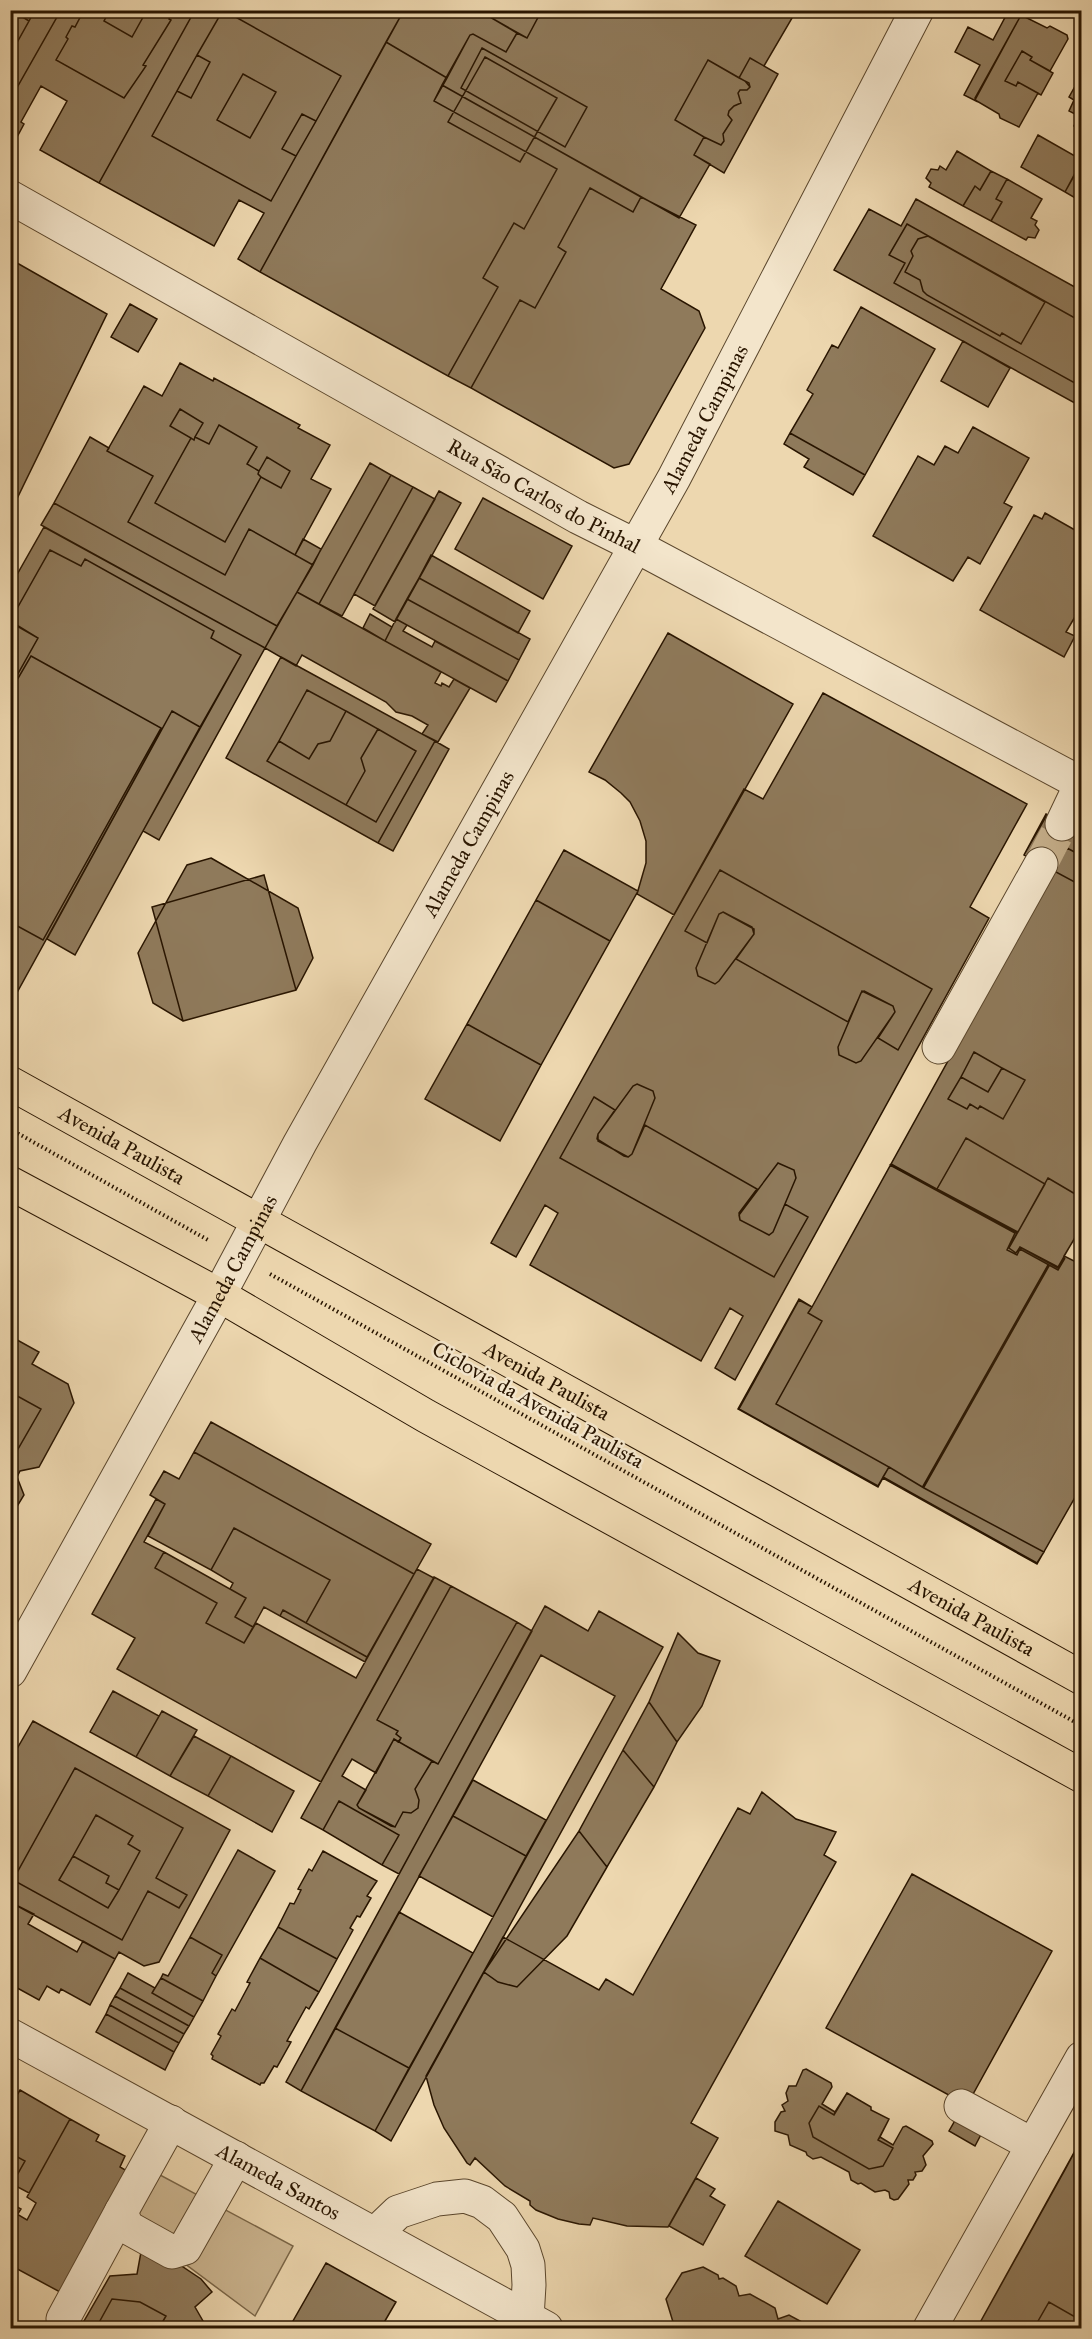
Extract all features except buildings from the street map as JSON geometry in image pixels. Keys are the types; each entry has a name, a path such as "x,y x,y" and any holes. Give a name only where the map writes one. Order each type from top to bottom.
{"main road":[{"name":"Avenida Paulista","path":"10,1083 1082,1678"},
{"path":"10,1183 219,1295 426,1416 1082,1776"}],"street":[{"name":"Alameda Campinas","path":"10,1671 219,1295 257,1221 636,546 917,10"},
{"name":"Rua São Carlos do Pinhal","path":"10,197 578,517 1081,784"},
{"path":"1062,824 1081,784"},
{"path":"939,1047 1041,864"},
{"name":"Alameda Santos","path":"10,2035 536,2323"},
{"path":"930,2328 1082,2058"},
{"path":"961,2106 1033,2145"},
{"path":"63,2319 171,2122"},
{"path":"121,2212 126,2227 172,2252 185,2248 236,2158"},
{"path":"375,2234 398,2212 437,2199 487,2193 523,2249 528,2265 536,2323"}],"path":[{"name":"Ciclovia da Avenida Paulista","path":"10,1129 1082,1726"}],"shaded area":[{"path":"132,2160 293,2246 255,2316 177,2258 96,2227"}],"tunnel":[{"path":"1041,864 1062,824"}]}
